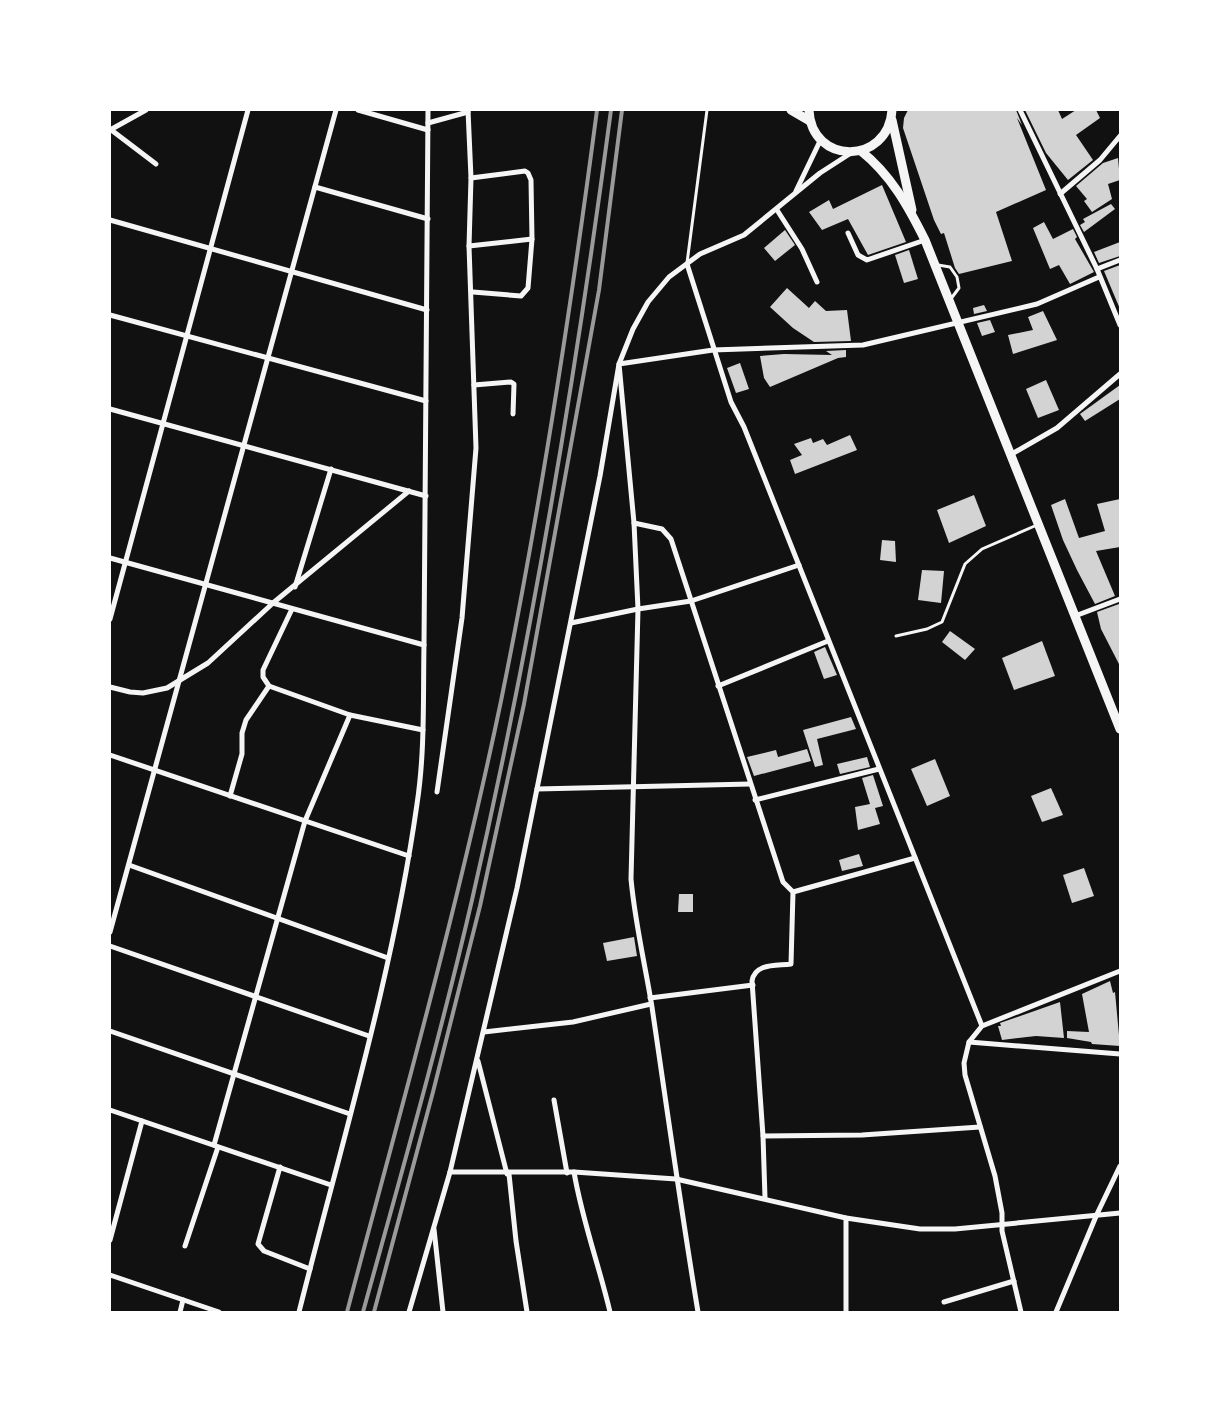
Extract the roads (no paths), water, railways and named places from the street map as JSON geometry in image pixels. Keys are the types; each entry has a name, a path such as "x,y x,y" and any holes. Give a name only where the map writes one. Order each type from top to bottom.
{"main road":[{"path":"791,110 810,121"},
{"path":"809,110 810,121 821,139 834,149 857,151 870,147 884,135 892,114"},
{"path":"892,114 914,220"},
{"path":"857,151 878,164 893,183 925,240 1120,726"}],"street":[{"path":"146,110 110,129 156,164"},
{"path":"110,619 248,110"},
{"path":"110,932 336,110"},
{"path":"358,110 428,130"},
{"path":"300,1312 388,958 418,802 423,730 428,110"},
{"path":"1020,110 1097,269 1120,325"},
{"path":"428,123 468,111 470,178 469,246 476,448 462,618 437,792"},
{"path":"1060,194 1100,160 1120,136"},
{"path":"795,194 821,139"},
{"path":"409,1312 450,1172 484,1032 571,624 619,364 633,329 648,302 669,277 700,254 744,235 795,194 857,151"},
{"path":"470,178 525,171 531,180 532,240 528,288 526,292 521,296 472,292"},
{"path":"315,187 428,219"},
{"path":"777,210 802,249 817,282"},
{"path":"110,220 427,310"},
{"path":"848,233 858,255 867,260 925,240"},
{"path":"469,246 532,240"},
{"path":"1097,269 1120,260"},
{"path":"687,264 730,402 744,427 982,1026"},
{"path":"619,364 713,350 863,345 1037,304 1099,277"},
{"path":"110,315 426,401"},
{"path":"619,364 634,523 638,609 631,879 634,914 651,1001 676,1179 698,1312"},
{"path":"1010,455 1057,428 1120,374"},
{"path":"474,385 511,382 514,384 513,414"},
{"path":"110,408 426,496"},
{"path":"295,587 331,469"},
{"path":"110,687 143,693 167,688 208,663 273,603 295,587 409,491"},
{"path":"634,523 655,526 667,533 783,882 793,892 791,964 760,968 754,974 753,985 765,1198"},
{"path":"110,558 424,645"},
{"path":"571,624 638,609 691,601 798,566"},
{"path":"1075,616 1120,598"},
{"path":"292,609 263,670 263,677 269,686 350,715 423,730"},
{"path":"718,686 828,641"},
{"path":"230,796 242,754 242,733 246,720 269,686"},
{"path":"184,1246 216,1146 234,1074 305,821 350,715"},
{"path":"110,755 409,856"},
{"path":"755,800 879,769"},
{"path":"537,790 750,784"},
{"path":"793,892 915,858"},
{"path":"129,865 388,958"},
{"path":"110,946 369,1036"},
{"path":"1021,1312 1002,1231 995,1176 965,1069 969,1042 982,1026 1120,971"},
{"path":"484,1032 574,1022 651,1001 753,985"},
{"path":"110,1031 350,1114"},
{"path":"969,1042 1120,1054"},
{"path":"478,1058 508,1174 527,1312"},
{"path":"554,1100 567,1173"},
{"path":"110,1110 331,1185"},
{"path":"110,1240 142,1121"},
{"path":"763,1136 862,1136 980,1127"},
{"path":"1056,1312 1097,1214 1120,1166"},
{"path":"280,1168 258,1244 264,1251 310,1269"},
{"path":"450,1172 508,1174 574,1172 676,1179 846,1218 920,1229 956,1229 1002,1223 1120,1213"},
{"path":"574,1172 580,1210 600,1269 610,1312"},
{"path":"846,1218 846,1312"},
{"path":"434,1224 443,1312"},
{"path":"110,1274 219,1312"},
{"path":"944,1302 1014,1281"},
{"path":"180,1312 183,1300"}],"lane":[{"path":"687,264 707,110"},
{"path":"935,265 950,267 957,276 959,288 949,301"},
{"path":"896,636 927,629 942,622 965,564 982,549 1038,525"}],"railway":[{"path":"347,1312 448,931 501,701 516,627 554,406 597,110"},
{"path":"363,1312 447,1003 494,802 551,507 583,309 611,110"},
{"path":"374,1312 433,1092 480,906 524,704 599,290 622,110"}]}
